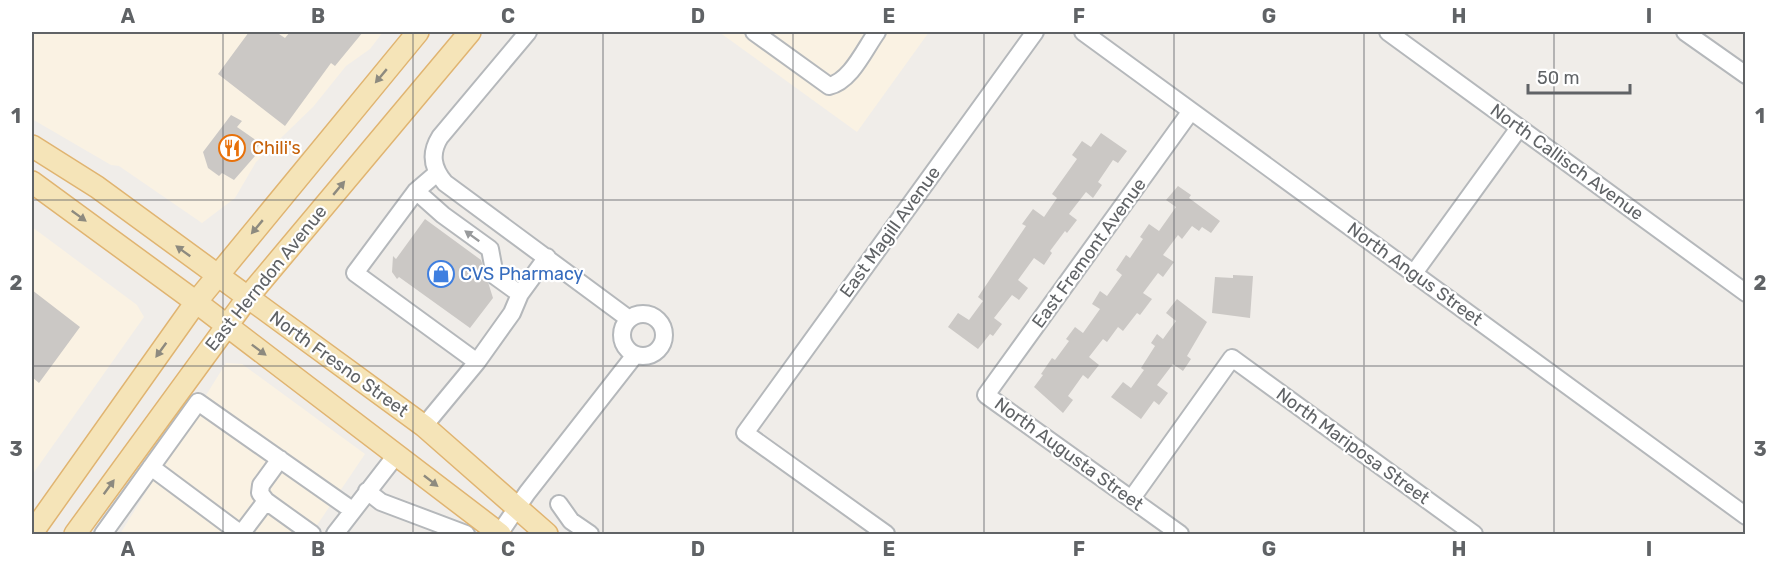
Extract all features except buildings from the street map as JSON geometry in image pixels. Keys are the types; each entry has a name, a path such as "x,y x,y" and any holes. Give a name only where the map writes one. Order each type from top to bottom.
{"main road":[{"name":"East Herndon Avenue","path":"32,533 196,302 418,32"},
{"name":"East Herndon Avenue","path":"75,534 248,297 470,32"},
{"name":"North Fresno Street","path":"32,147 97,187 424,426 547,534"},
{"name":"North Fresno Street","path":"32,182 196,302 499,534"}],"street":[{"path":"528,32 440,136 432,158 437,173 445,183 629,319"},
{"path":"754,32 829,86 839,84 877,32"},
{"name":"East Magill Avenue","path":"886,534 745,433 1035,32"},
{"name":"North Angus Street","path":"1083,32 1746,516"},
{"name":"North Callisch Avenue","path":"1388,32 1746,293"},
{"path":"1685,32 1746,75"},
{"name":"East Fremont Avenue","path":"987,394 1191,111"},
{"path":"1414,273 1519,128"},
{"path":"437,173 416,191 356,273 477,362"},
{"path":"416,191 443,216 490,249 495,276 520,294"},
{"path":"424,426 477,362 512,313 520,294 548,257"},
{"path":"641,314 654,317 665,332 663,345 654,354 635,355 625,346 622,332 629,319 641,314"},
{"path":"499,534 635,355"},
{"name":"North Mariposa Street","path":"1132,498 1232,358 1474,534"},
{"name":"North Augusta Street","path":"987,394 1180,534"},
{"path":"103,534 198,402 352,510"},
{"path":"335,534 397,454"},
{"path":"280,459 261,485 260,493 266,501 312,534"},
{"path":"151,467 241,534 266,501"},
{"path":"367,491 381,502 466,534"},
{"path":"560,504 571,521 590,534"}],"shaded area":[{"path":"32,32 383,32 370,49 346,66 313,107 256,162 235,198 202,223 119,166 111,165 32,119"},
{"path":"719,32 929,32 857,132"},
{"path":"32,227 137,305 144,317 32,475"},
{"path":"226,363 242,364 365,454 311,534 120,534"}],"place":[{"name":"Chili's","path":"232,148"},
{"name":"CVS Pharmacy","path":"441,274"}]}
